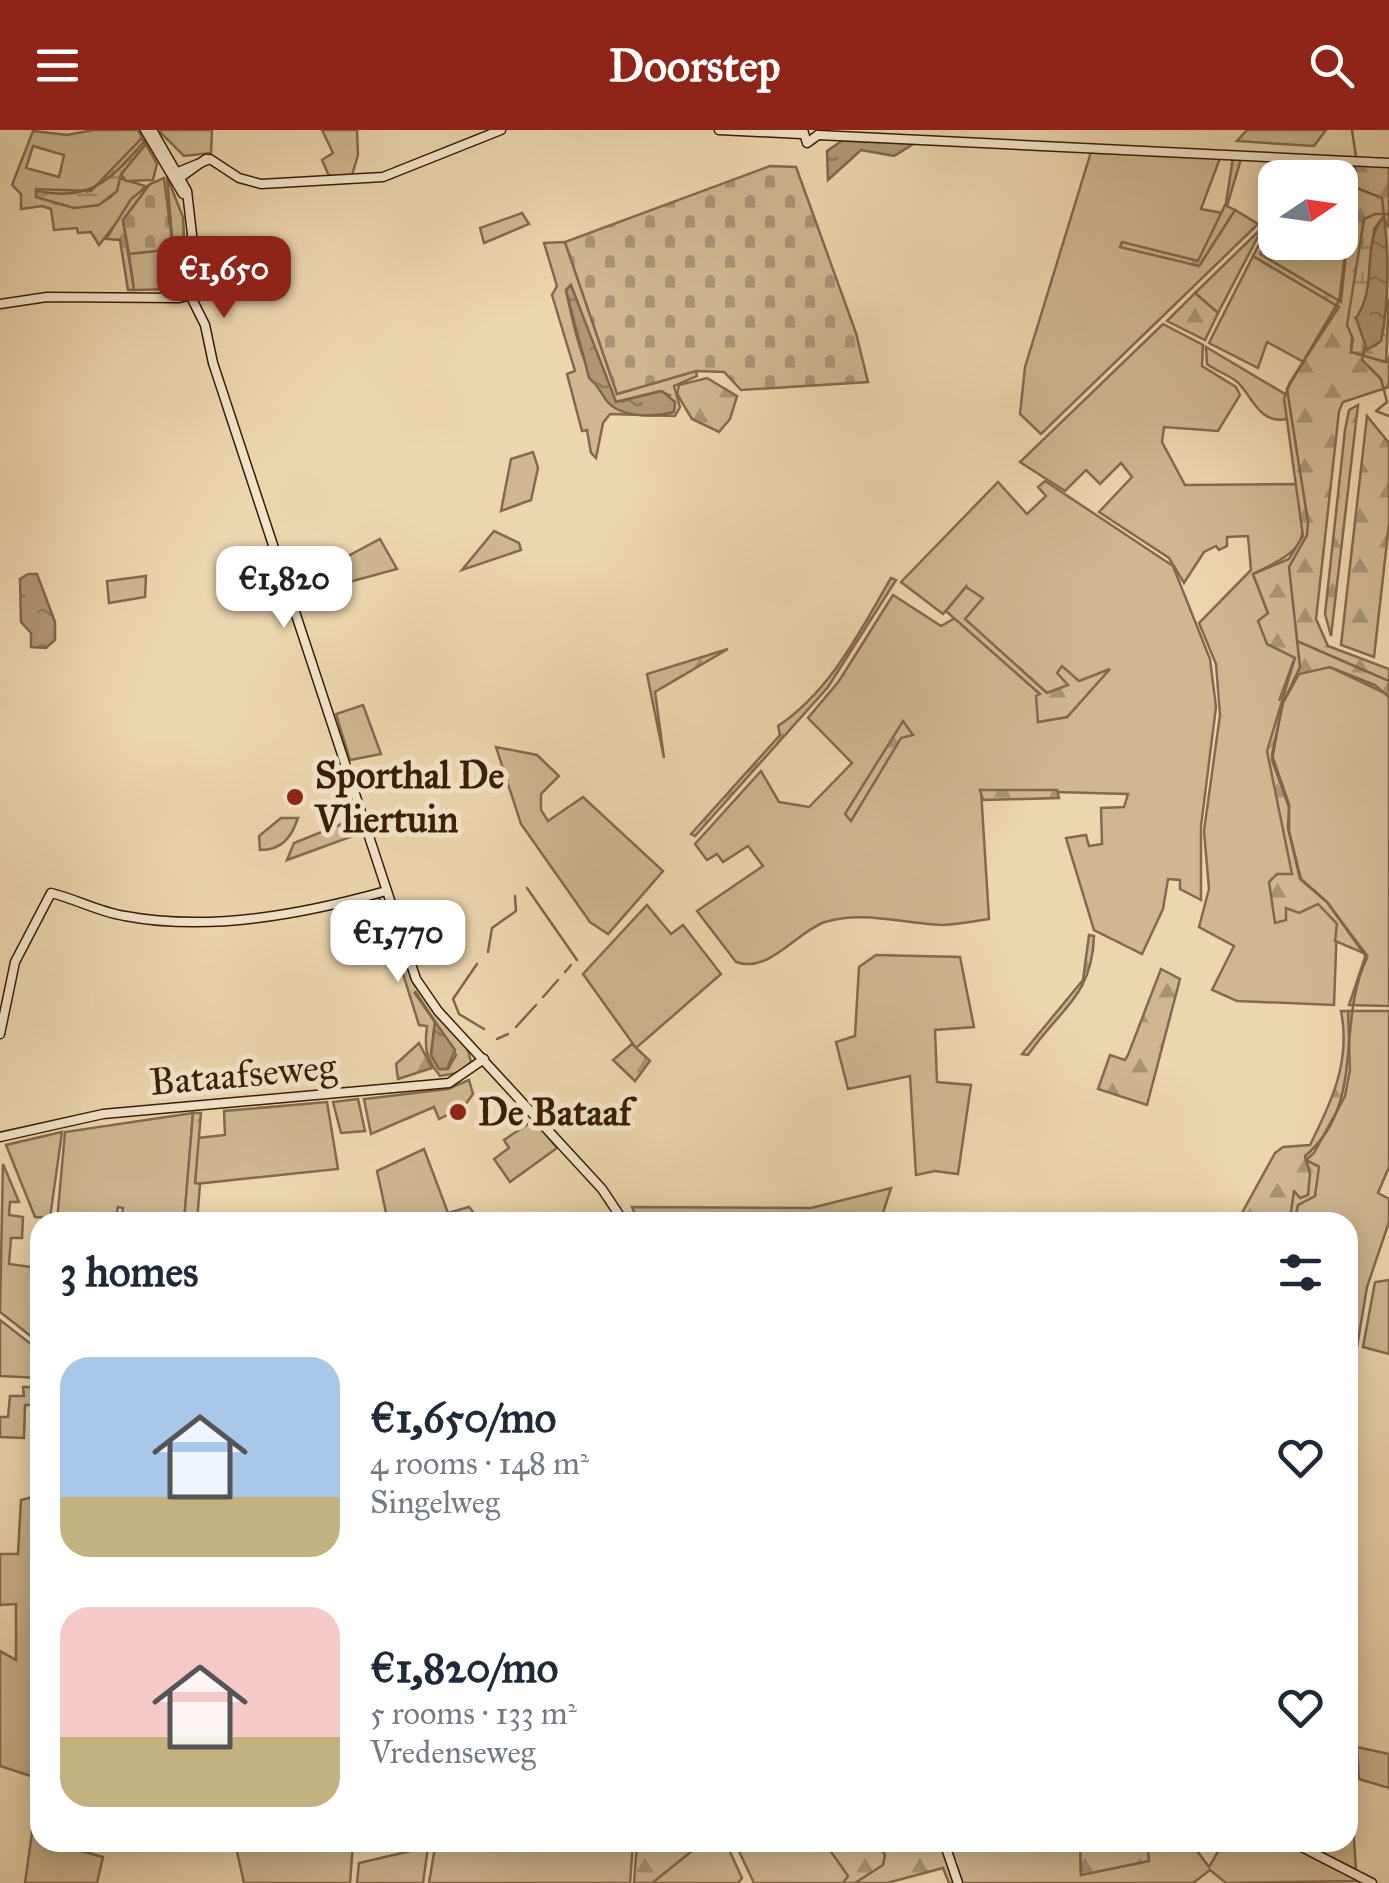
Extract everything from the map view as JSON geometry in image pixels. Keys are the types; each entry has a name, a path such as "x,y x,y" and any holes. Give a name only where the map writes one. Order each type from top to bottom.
{"main road":[{"path":"0,304 46,297 179,298 190,294 197,278 189,213 177,175 149,130"},
{"path":"177,175 206,160 219,162 244,180 262,184 383,177 501,130"},
{"path":"719,130 802,132 810,143 817,133 1389,163"},
{"path":"190,294 206,325 213,364 416,980 438,1010 602,1188 618,1212"},
{"path":"0,1034 16,962 52,893 123,916 166,919 280,915 386,890"},
{"name":"Bataafseweg","path":"0,1137 103,1114 448,1083 484,1059"},
{"path":"947,1852 958,1883"},
{"path":"1312,1852 1372,1883"}],"green space":[{"path":"94,130 138,130 142,138 91,191 51,191 54,203 87,206 102,202 117,191 119,178 145,186 99,245 91,232 78,233 77,228 54,230 51,209 21,209 21,194 12,185 33,131 67,135","holes":["33,146 64,155 59,177 26,168"]},
{"path":"158,130 212,130 211,153 184,156"},
{"path":"322,130 357,130 358,155 352,175 329,176 322,160 333,153"},
{"path":"1247,130 1326,130 1314,146 1237,141"},
{"path":"142,138 146,144 121,174 117,191 99,205 74,208 36,197 36,189 91,191"},
{"path":"146,144 157,164 153,180 126,181 121,174"},
{"path":"1091,152 1220,158 1201,209 1222,213 1198,261 1123,243 1199,266 1235,210 1258,224 1041,434 1020,414 1025,367"},
{"path":"1233,158 1241,159 1227,206 1235,210 1199,266 1120,247 1122,242 1198,261 1226,203"},
{"path":"1358,164 1389,165 1389,214 1364,220 1351,352 1386,362 1389,357 1389,387 1343,402 1339,411 1316,619 1328,646 1389,669 1389,697 1375,685 1330,667 1299,674 1283,703 1272,755 1289,804 1289,831 1301,879 1327,902 1366,954 1335,941 1337,924 1318,904 1299,913 1286,908 1286,920 1275,923 1269,882 1277,874 1292,874 1267,751 1295,658 1267,644 1258,621 1268,613 1253,574 1289,559 1303,536 1284,399 1290,382 1339,307 1260,260 1270,260 1341,302 1345,260 1358,260"},
{"path":"770,166 796,167 856,333 868,382 741,390 724,372 696,371 617,394 565,242"},
{"path":"167,177 183,217 186,279 173,289 134,290 129,254 173,249"},
{"path":"164,178 173,249 129,254 123,220 150,184"},
{"path":"150,184 123,220 134,290 128,290 120,240 106,239 131,199"},
{"path":"522,213 529,224 484,243 480,228"},
{"path":"1389,214 1389,228 1383,217 1374,229 1365,349 1376,345 1389,299 1386,362 1351,352 1353,339 1347,325 1364,219"},
{"path":"1258,232 1218,313 1195,293"},
{"path":"565,242 617,394 696,371 697,376 674,386 680,407 675,416 610,414 603,423 596,458 591,453 587,430 582,431 567,374 575,371 552,295 557,286 544,243","holes":["570,286 616,402 660,391 669,395 620,410 608,399 583,356 566,290"]},
{"path":"1253,256 1339,307 1304,362 1267,342 1258,368 1209,343"},
{"path":"1270,260 1345,260 1341,302"},
{"path":"1195,293 1218,313 1205,340 1167,321"},
{"path":"1163,324 1203,345 1202,366 1236,387 1240,395 1218,431 1164,427 1162,442 1185,485 1299,484 1303,520 1300,542 1285,557 1253,574 1268,613 1267,644 1295,657 1279,701 1297,666 1330,667 1389,695 1389,1006 1349,1005 1366,954 1337,924 1334,1005 1237,1001 1212,990 1234,946 1199,927 1209,889 1204,831 1220,715 1216,664 1199,623 1251,570 1248,536 1227,537 1227,546 1204,552 1184,583 1169,558 1099,512 1132,477 1121,463 1100,484 1086,470 1065,491 1020,462"},
{"path":"1206,347 1285,394 1287,419 1277,420 1262,413 1236,381 1207,364"},
{"path":"707,378 737,396 730,419 719,432 692,419 677,394 679,385"},
{"path":"1358,405 1331,636 1325,614 1345,430 1349,410"},
{"path":"1367,416 1389,443 1389,524 1374,657 1341,645"},
{"path":"533,452 538,468 531,500 501,511 511,459"},
{"path":"1045,481 1173,566 1210,659 1216,707 1201,826 1201,900 1180,889 1180,880 1168,879 1163,909 1142,954 1094,930 1066,838 1086,835 1089,846 1102,844 1101,808 1124,807 1128,794 981,790 989,919 942,925 869,917 840,919 814,927 760,962 736,962 697,911 763,866 748,846 723,862 717,854 707,860 695,844 761,771 779,802 809,807 852,763 808,718 839,681 893,595 941,626 955,618 961,623 1041,695 1038,722 1067,717 1108,671 1047,693 964,619 966,587 943,614 901,582 998,482 1027,514 1046,496 1038,487"},
{"path":"494,531 519,543 521,550 462,570"},
{"path":"380,539 397,569 342,584 335,563"},
{"path":"146,576 145,597 109,603 107,581"},
{"path":"891,578 896,580 828,687 695,836 691,834 780,735 778,726 829,678"},
{"path":"966,587 983,598 965,619 1047,693 1068,685 1057,673 1062,666 1079,681 1110,669 1067,717 1038,722 1036,696 1040,694 946,611"},
{"path":"728,649 655,692 664,758 647,674"},
{"path":"363,705 381,754 350,760 336,714"},
{"path":"903,721 913,735 901,738 851,821 845,814"},
{"path":"496,747 537,755 559,776 541,794 541,810 548,821 583,797 663,871 608,934 590,922 521,824"},
{"path":"980,790 1057,790 1059,798 983,800"},
{"path":"359,817 364,832 287,860 294,843"},
{"path":"281,818 298,818 285,842 260,850 259,836"},
{"path":"379,897 414,984 467,1047 471,1062 462,1072 440,1076 427,1053 427,1026 419,1025","holes":["435,1022 456,1055 448,1069 439,1069 431,1055"]},
{"path":"647,905 671,934 683,925 721,974 636,1048 583,974"},
{"path":"1089,935 1094,936 1092,957 1081,988 1028,1055 1022,1054 1083,980"},
{"path":"876,955 960,957 974,1027 935,1030 937,1082 971,1085 958,1174 935,1171 916,1175 910,1076 848,1089 836,1042 855,1036 859,967"},
{"path":"1161,969 1180,979 1147,1105 1098,1089 1110,1055 1125,1060 1128,1055"},
{"path":"1341,1011 1348,1011 1350,1070 1345,1096 1314,1153 1306,1160 1319,1167 1315,1196 1298,1205 1296,1212 1243,1212 1275,1153 1283,1147 1310,1145 1337,1080 1343,1029"},
{"path":"1348,1011 1389,1011 1389,1167 1378,1193 1389,1199 1389,1222 1367,1287 1358,1341 1358,1212 1296,1212 1298,1205 1315,1196 1318,1166 1306,1160 1336,1105 1346,1055"},
{"path":"419,1043 432,1068 398,1079 396,1064"},
{"path":"632,1044 650,1061 635,1081 613,1060"},
{"path":"469,1080 473,1094 465,1105 452,1104 449,1114 439,1119 434,1107 371,1134 364,1099 448,1089"},
{"path":"358,1099 365,1131 341,1133 333,1102"},
{"path":"327,1102 338,1169 195,1184 198,1138 225,1135 224,1111"},
{"path":"193,1113 185,1212 122,1212 123,1208 118,1207 117,1212 58,1212 65,1132"},
{"path":"193,1113 201,1113 195,1183 200,1184 198,1212 185,1212"},
{"path":"534,1120 557,1148 510,1182 494,1159 509,1148 504,1140"},
{"path":"62,1132 51,1212 33,1212 6,1145"},
{"path":"424,1149 448,1212 386,1212 377,1171"},
{"path":"3,1164 19,1202 10,1202 9,1215 23,1217 22,1238 11,1238 9,1264 30,1267 30,1335 0,1312"},
{"path":"891,1188 883,1212 634,1212 632,1207 811,1208"},
{"path":"1389,1280 1389,1354 1363,1347 1375,1282"},
{"path":"0,1320 30,1343 30,1378 0,1376"},
{"path":"23,1387 30,1387 24,1438 0,1437 0,1417 8,1417 10,1396 24,1396"},
{"path":"30,1498 30,1776 0,1766 0,1651 16,1660 16,1604 0,1605 0,1554 18,1554 21,1500"},
{"path":"1358,1747 1389,1754 1389,1788 1359,1779"},
{"path":"30,1847 30,1852 85,1852 103,1857 97,1883 25,1883"},
{"path":"237,1852 352,1852 350,1883 244,1883"},
{"path":"406,1852 427,1852 423,1883 357,1883 359,1863"},
{"path":"434,1852 632,1852 630,1883 429,1883"},
{"path":"636,1852 691,1852 652,1883 634,1883"},
{"path":"691,1852 730,1852 742,1878 738,1883 652,1883"},
{"path":"739,1852 832,1852 849,1876 843,1883 754,1883"},
{"path":"831,1852 943,1852 955,1883 949,1883 943,1868 887,1883 843,1883 848,1876"},
{"path":"948,1852 1080,1852 1081,1875 1148,1861 1148,1852 1198,1852 1209,1867 1218,1852 1303,1852 1359,1881 1226,1883 1210,1870 1193,1883 960,1883"},
{"path":"1080,1852 1148,1852 1149,1861 1081,1875"},
{"path":"1318,1852 1355,1852 1356,1870"}],"water":[{"path":"843,140 915,143 894,156 861,150 828,180 827,151"},
{"path":"1384,216 1384,326 1381,341 1367,350 1356,318 1367,292 1373,239"},
{"path":"571,285 616,402 662,391 675,402 674,412 636,415 610,404 589,378 566,290"},
{"path":"37,574 55,622 55,640 46,648 31,647 31,633 21,622 20,579"},
{"path":"414,992 455,1050 447,1069 439,1069 431,1055 435,1022"}],"waterway":[{"path":"1352,130 1356,157"},
{"path":"37,191 72,193 98,185 144,142"},
{"path":"1358,189 1382,198 1384,216"},
{"path":"1291,1212 1294,1191 1300,1198 1308,1195 1310,1174 1305,1156 1324,1135 1336,1112 1358,983 1367,958 1327,902 1300,879 1288,828 1289,807 1272,760 1282,705 1300,667 1289,567 1307,535 1308,522 1287,389 1339,301 1344,260"},
{"path":"1365,347 1362,360 1381,379 1387,402 1376,411 1389,416"},
{"path":"1297,641 1389,681"},
{"path":"527,888 577,960"},
{"path":"488,952 492,928 516,911 515,896"},
{"path":"477,964 453,999 459,1014 484,1029"},
{"path":"565,972 571,965"},
{"path":"543,997 558,980"},
{"path":"516,1027 536,1005"},
{"path":"497,1039 508,1034"},
{"path":"855,1883 883,1865 883,1852"}],"place":[{"name":"Sporthal De Vliertuin","path":"295,797"},
{"name":"De Bataaf","path":"458,1112"}]}
